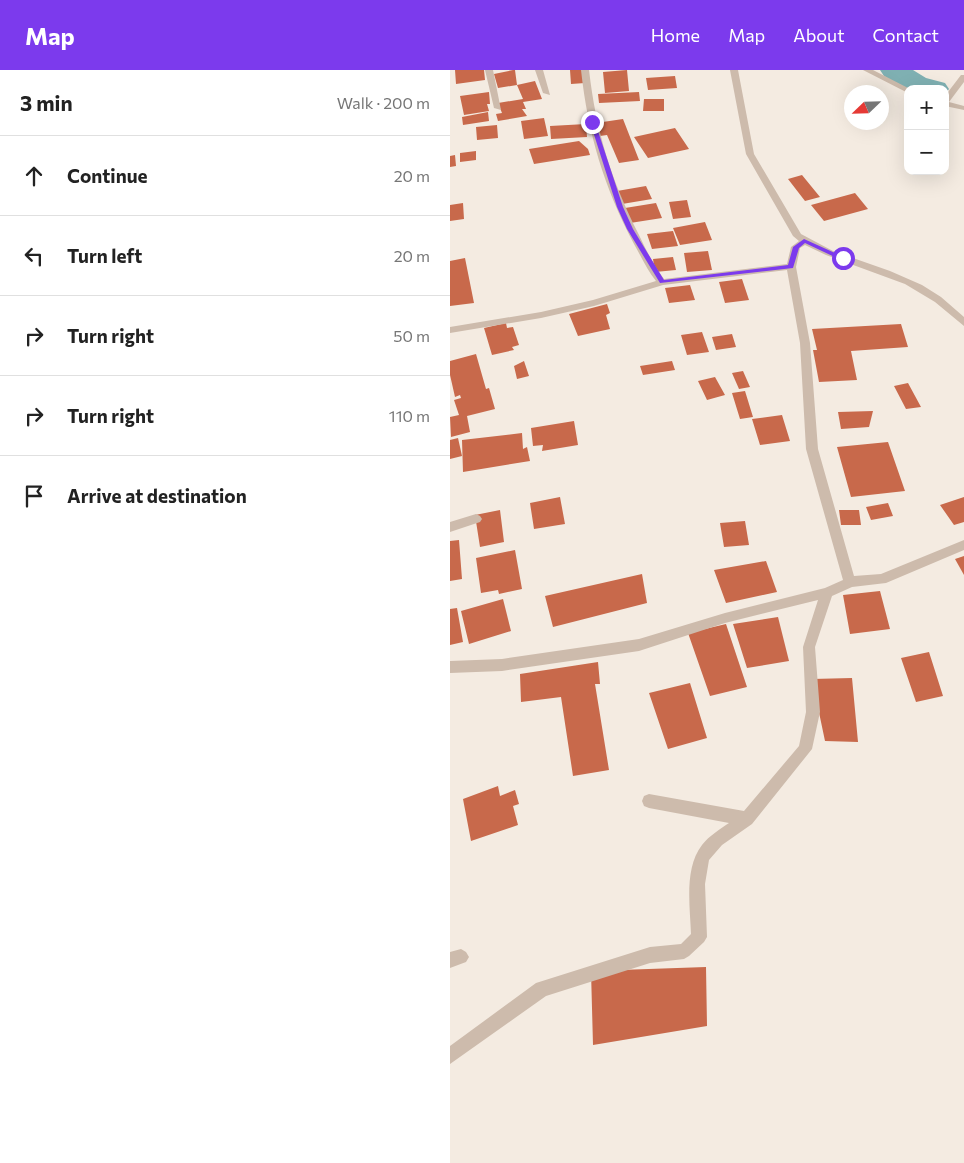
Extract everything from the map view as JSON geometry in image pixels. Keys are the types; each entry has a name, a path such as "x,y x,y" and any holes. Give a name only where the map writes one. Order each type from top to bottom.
{"street":[{"path":"488,70 498,108"},
{"path":"539,70 547,93"},
{"path":"585,70 592,122 620,207 634,237 662,282"},
{"path":"734,70 750,154 798,236 804,241 843,258 887,273 933,295 948,305 964,323"},
{"path":"867,70 904,89"},
{"path":"949,98 964,77"},
{"path":"949,104 964,108"},
{"path":"804,241 796,247 791,267 805,343 812,448 850,582"},
{"path":"450,330 540,315 594,303 662,282 791,267"},
{"path":"450,528 476,519"},
{"path":"450,667 502,666 638,645 725,618 827,593 850,582 882,579 964,545"},
{"path":"450,1056 542,989 650,955 684,951 699,937 697,897 702,857 713,844 747,819 804,749 813,712 809,647 827,593"},
{"path":"649,801 747,819"}],"building":[{"path":"455,70 484,70 485,80 456,84"},
{"path":"515,70 517,85 498,88 494,74"},
{"path":"570,70 584,70 585,83 571,84"},
{"path":"627,70 629,91 605,93 603,72"},
{"path":"675,76 677,88 648,90 646,78"},
{"path":"535,81 542,99 523,102 526,109 522,109 527,116 498,121 496,114 502,113 498,103 523,99 517,85"},
{"path":"489,92 490,104 487,104 489,111 464,115 460,96"},
{"path":"639,92 640,101 599,103 598,94"},
{"path":"644,99 664,99 664,111 643,111"},
{"path":"488,112 489,121 463,125 462,117"},
{"path":"544,118 548,136 524,139 521,121"},
{"path":"623,119 639,160 619,163 607,135 600,136 596,123"},
{"path":"586,124 587,137 551,139 550,126"},
{"path":"497,125 498,138 477,140 476,127"},
{"path":"675,128 689,149 648,158 634,137"},
{"path":"579,141 588,149 590,155 534,164 529,149"},
{"path":"476,151 476,160 460,162 460,153"},
{"path":"455,155 456,166 450,167 450,156"},
{"path":"802,175 820,197 805,201 788,179"},
{"path":"646,186 652,199 622,204 617,191"},
{"path":"855,193 868,209 824,221 811,205"},
{"path":"687,200 691,217 673,219 669,202"},
{"path":"463,203 464,219 450,221 450,205"},
{"path":"656,203 662,218 630,223 625,208"},
{"path":"705,222 712,240 680,245 673,228"},
{"path":"673,231 678,246 652,249 647,234"},
{"path":"708,251 712,270 687,272 684,253"},
{"path":"673,257 676,270 655,272 653,259"},
{"path":"465,258 474,303 450,306 450,261"},
{"path":"742,279 749,300 725,303 719,282"},
{"path":"690,285 695,300 669,303 665,288"},
{"path":"607,304 610,313 606,315 610,329 578,336 569,314"},
{"path":"506,323 507,328 513,327 519,345 512,347 514,350 492,355 484,328"},
{"path":"901,324 908,347 851,351 857,380 819,382 813,350 817,350 812,329"},
{"path":"702,332 709,352 687,355 681,335"},
{"path":"732,334 736,347 716,350 712,337"},
{"path":"476,354 486,389 489,388 495,409 467,416 470,432 451,437 450,417 459,415 454,400 461,398 460,395 455,397 450,375 450,361"},
{"path":"524,361 529,376 517,379 514,366"},
{"path":"672,361 675,370 643,375 640,366"},
{"path":"743,371 750,387 739,389 732,373"},
{"path":"715,377 725,395 707,400 698,381"},
{"path":"908,383 921,407 906,409 894,386"},
{"path":"745,391 753,417 740,419 732,393"},
{"path":"873,411 869,427 841,429 838,412"},
{"path":"782,415 790,441 760,445 752,419"},
{"path":"574,421 578,445 542,451 543,445 533,446 531,428"},
{"path":"522,433 523,449 527,447 530,461 463,472 462,440"},
{"path":"458,438 462,456 450,459 450,440"},
{"path":"888,442 905,491 851,497 837,447"},
{"path":"560,497 565,524 534,529 530,503"},
{"path":"964,497 964,522 954,525 940,505"},
{"path":"888,503 893,516 871,520 866,507"},
{"path":"500,510 504,542 480,547 475,515"},
{"path":"839,510 859,510 861,525 841,525"},
{"path":"745,521 749,545 724,547 720,523"},
{"path":"459,540 462,579 450,581 450,541"},
{"path":"515,550 522,589 499,594 498,590 481,593 476,558"},
{"path":"964,556 964,575 955,559"},
{"path":"766,561 777,592 726,603 714,570"},
{"path":"642,574 647,603 553,627 545,596"},
{"path":"880,591 890,629 850,634 843,595"},
{"path":"503,599 511,631 469,644 461,611"},
{"path":"457,608 463,642 450,645 450,609"},
{"path":"778,617 789,661 747,668 733,624"},
{"path":"726,624 747,687 710,696 688,633"},
{"path":"929,652 943,696 916,702 901,658"},
{"path":"598,662 600,684 595,684 609,770 573,776 561,697 521,702 520,674"},
{"path":"852,678 858,742 825,741 812,679"},
{"path":"690,683 707,738 668,749 649,693"},
{"path":"498,786 500,796 515,790 519,804 513,806 518,825 471,841 463,799"},
{"path":"706,967 707,1026 593,1045 591,971"}],"waterway":[{"path":"894,70 920,85"}],"route":[{"path":"592,122 601,155 620,207 630,229 656,275 662,282 791,267 796,247 804,241 843,258"}]}
